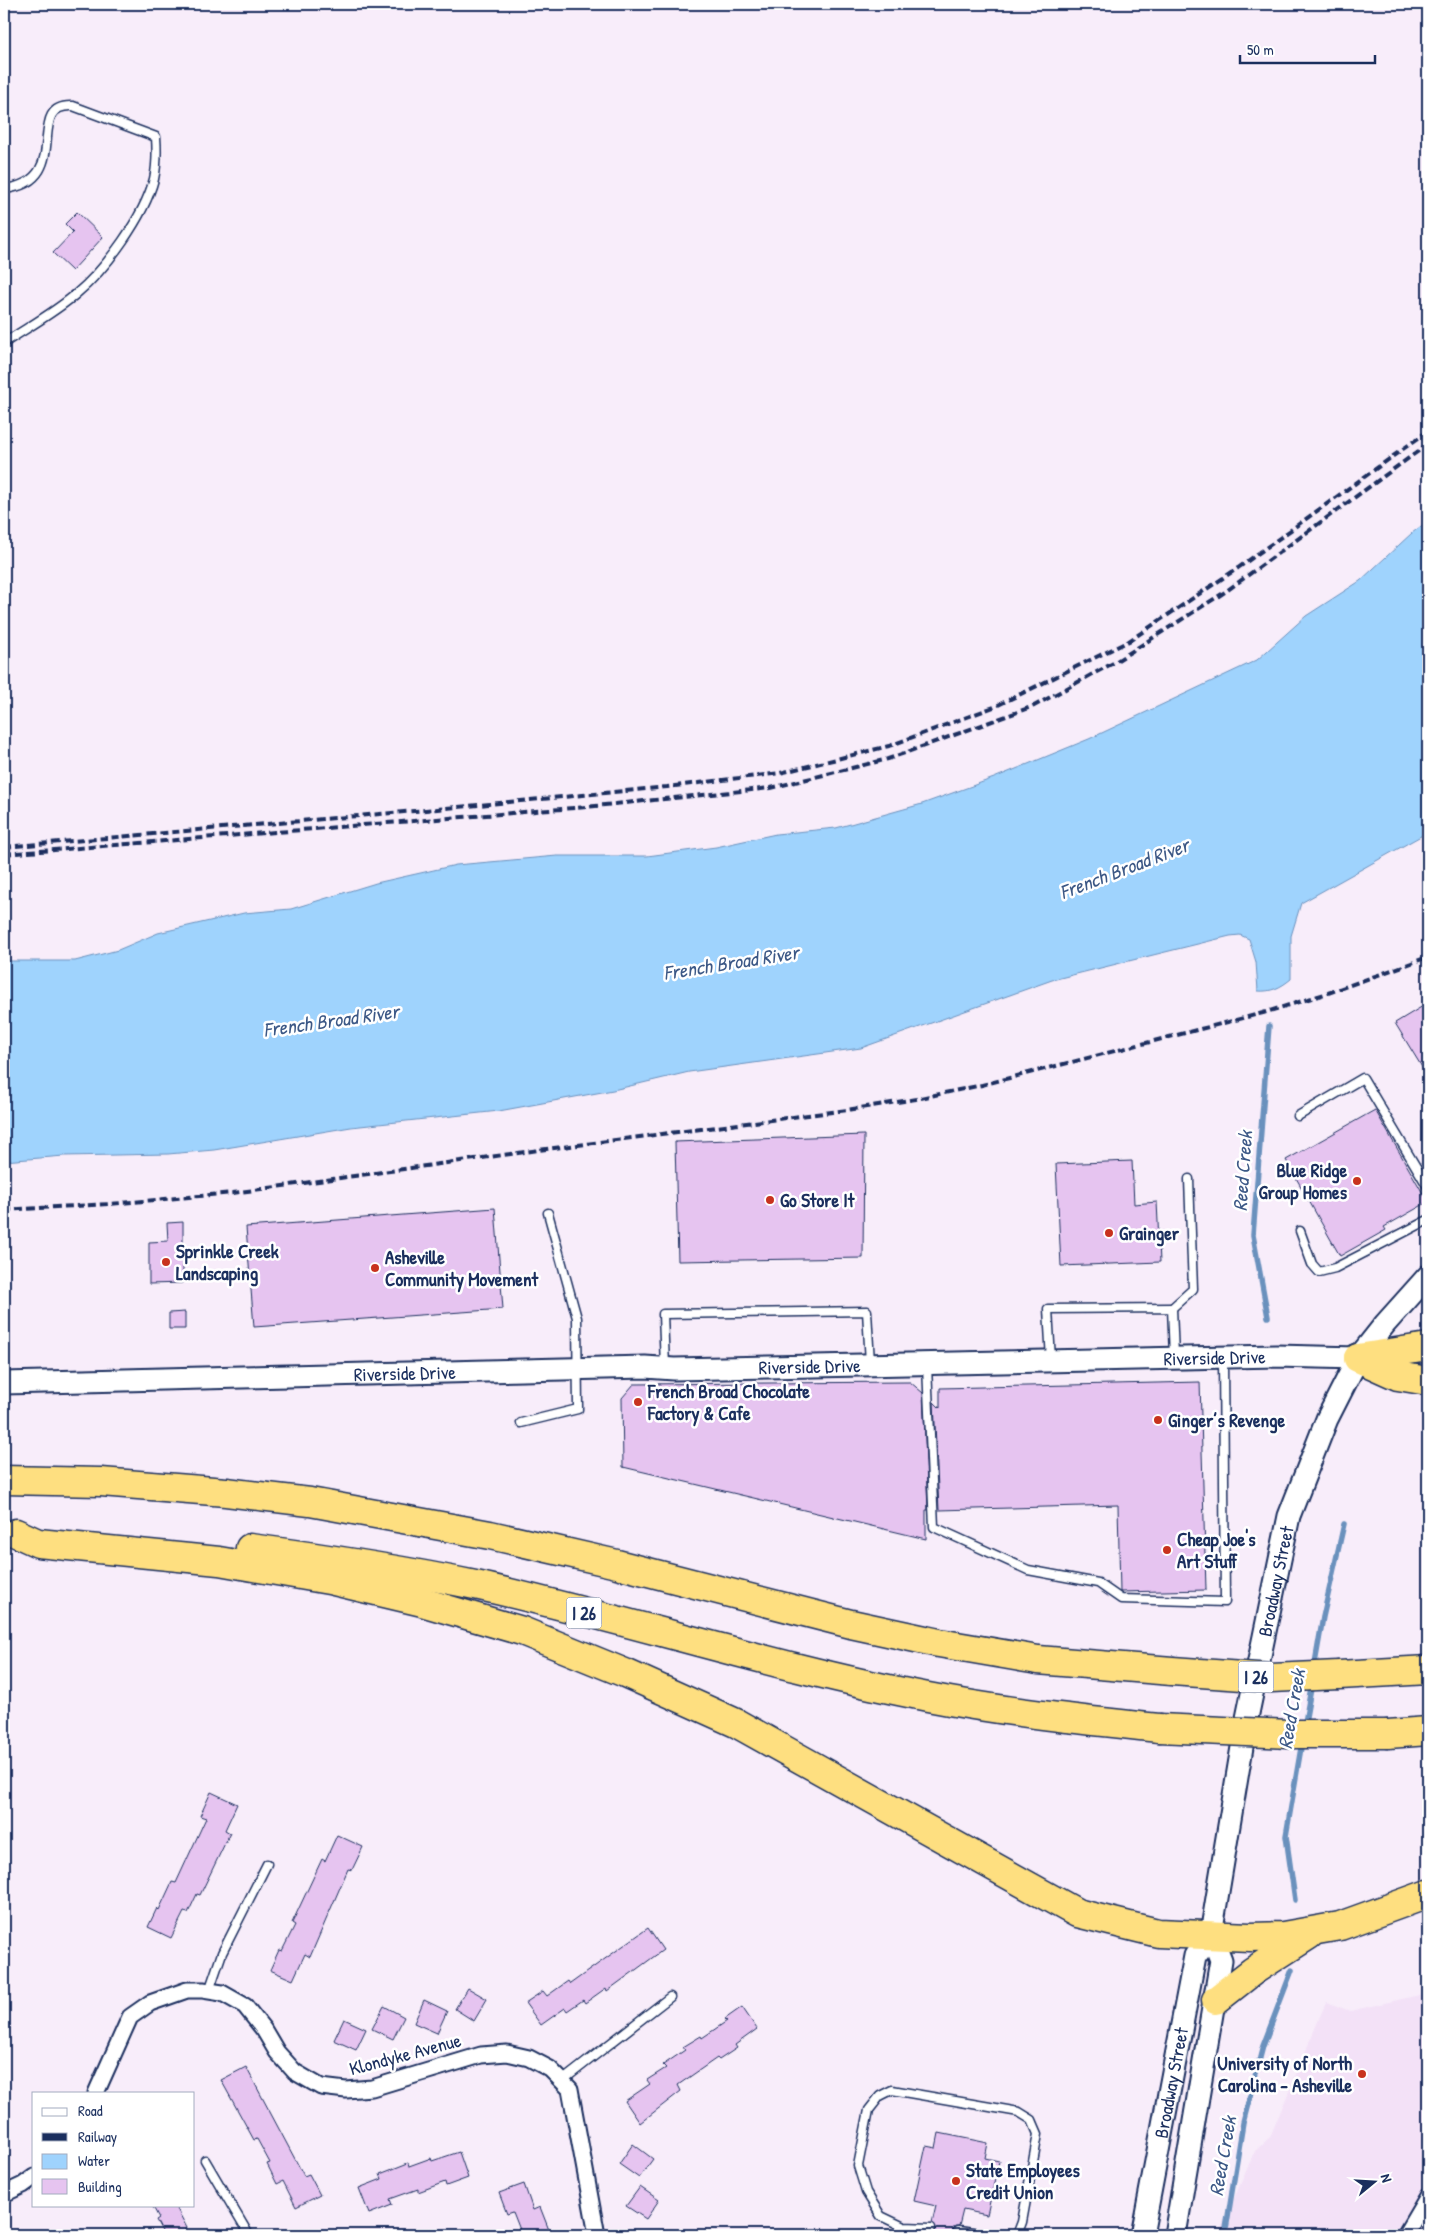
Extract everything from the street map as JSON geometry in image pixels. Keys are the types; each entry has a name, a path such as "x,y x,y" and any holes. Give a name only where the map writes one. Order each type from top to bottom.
{"highway":[{"path":"1358,1358 1428,1347"},
{"path":"1358,1358 1398,1376 1428,1381"},
{"name":"I 26","path":"4,1480 118,1484 226,1492 310,1502 490,1535 617,1564 851,1624 939,1643 1038,1660 1271,1678 1428,1670"},
{"path":"10,1533 38,1543 219,1560 330,1580 422,1602 522,1631 625,1673 736,1723 1077,1913 1158,1933 1185,1936 1211,1934 1250,1937 1283,1936 1340,1926 1428,1894"},
{"name":"I 26","path":"10,1533 161,1538 292,1554 388,1569 480,1586 836,1677 927,1697 1029,1714 1160,1728 1289,1734 1388,1734 1428,1731"},
{"path":"1216,2000 1253,1971 1316,1931"}],"main road":[{"path":"1358,1358 1385,1324 1428,1276"},
{"name":"Riverside Drive","path":"4,1383 927,1362 1276,1356 1358,1358"},
{"name":"Broadway Street","path":"1142,2235 1195,1956 1211,1934 1246,1723 1289,1516 1326,1419 1358,1358"},
{"name":"Broadway Street","path":"1175,2235 1216,2000 1221,1960 1211,1934"}],"street":[{"name":"Klondyke Avenue","path":"96,2092 130,2017 150,2003 187,1990 222,1993 245,2006 264,2030 277,2052 295,2072 321,2086 346,2090 372,2088 481,2055 507,2053 529,2058 550,2069 570,2089 597,2235"},
{"path":"4,2194 32,2178"},
{"path":"1405,2235 1428,2196"}],"lane":[{"path":"4,189 27,182 41,171 47,146 48,122 52,114 65,105 73,106 156,137 157,157 147,198 118,248 97,276 76,294 4,343"},
{"path":"1298,1116 1363,1078 1428,1187"},
{"path":"1051,1360 1048,1309 1172,1308 1193,1289 1189,1179"},
{"path":"521,1423 578,1409 577,1318 548,1213"},
{"path":"1300,1231 1312,1264 1319,1272 1335,1268 1428,1220"},
{"path":"1172,1308 1174,1358"},
{"path":"665,1369 664,1314 867,1311 870,1364"},
{"path":"927,1362 934,1527 1028,1570 1098,1583 1121,1598 1225,1602 1223,1357"},
{"path":"209,1991 222,1953 267,1864"},
{"path":"562,2081 670,1997"},
{"path":"931,2228 904,2227 881,2216 866,2192 858,2166 869,2110 880,2096 892,2090 1019,2112 1032,2120 1038,2134 1022,2222 1017,2235"},
{"path":"205,2160 249,2235"},
{"path":"958,2231 986,2235"}],"shaded area":[{"name":"University of North Carolina - Asheville","path":"1428,1993 1428,2235 1218,2235 1255,2151 1270,2137 1326,2002 1350,2011"}],"water":[{"name":"French Broad River","path":"1428,521 1428,832 1301,903 1291,936 1291,979 1279,987 1267,991 1258,991 1256,962 1249,939 1240,935 1230,936 1052,980 861,1048 689,1072 613,1090 499,1111 351,1127 214,1150 168,1154 64,1156 4,1161 4,961 75,961 118,950 158,933 244,913 291,909 376,883 456,865 557,856 647,856 716,847 776,834 836,828 922,804 994,778 1089,739 1257,660 1306,616 1360,581 1412,533"}],"building":[{"path":"77,212 103,237 72,271 53,253 73,232 65,224"},
{"path":"1428,1003 1428,1077 1395,1023"},
{"name":"Blue Ridge Group Homes","path":"1375,1110 1428,1202 1384,1227 1386,1230 1340,1256 1286,1160"},
{"name":"Go Store It","path":"864,1135 863,1258 678,1261 675,1142"},
{"name":"Grainger","path":"1132,1161 1134,1204 1157,1202 1160,1262 1061,1266 1056,1164"},
{"name":"Asheville Community Movement","path":"495,1208 503,1309 254,1327 246,1227"},
{"name":"Sprinkle Creek Landscaping","path":"183,1222 183,1283 149,1284 149,1242 168,1241 167,1223"},
{"path":"185,1312 185,1329 169,1329 169,1313"},
{"path":"910,1382 923,1393 928,1510 926,1510 926,1539 623,1467 622,1398 634,1384"},
{"path":"1200,1382 1206,1590 1120,1592 1118,1505 939,1510 934,1402 940,1408 940,1388"},
{"path":"211,1792 237,1804 225,1830 230,1833 200,1895 197,1894 188,1913 184,1912 171,1938 148,1927 157,1908 159,1910 172,1882 176,1883 206,1818 200,1816"},
{"path":"337,1835 363,1847 352,1870 348,1869 310,1957 305,1954 293,1980 270,1970 279,1950 282,1951 295,1925 292,1923 322,1859 325,1861"},
{"path":"648,1928 663,1950 607,1991 606,1988 585,2003 583,2000 567,2011 565,2008 541,2025 525,2003 543,1991 547,1996 568,1981 570,1984"},
{"path":"468,1988 487,1999 474,2021 455,2009"},
{"path":"424,2000 447,2011 437,2033 414,2023"},
{"path":"384,2006 404,2017 393,2039 372,2029"},
{"path":"742,2007 757,2029 735,2045 737,2048 719,2060 717,2058 678,2085 681,2091 640,2123 625,2101 650,2084 647,2080 666,2068 663,2065 685,2050 683,2047 701,2036 702,2038 727,2021 725,2019"},
{"path":"344,2019 366,2029 356,2050 334,2040"},
{"path":"246,2067 304,2176 309,2174 320,2195 296,2207 283,2181 277,2184 267,2164 270,2163 257,2139 254,2140 221,2080"},
{"name":"State Employees Credit Union","path":"939,2133 988,2143 985,2158 999,2161 987,2215 963,2210 959,2226 955,2226 953,2230 954,2235 929,2235 937,2229 932,2223 936,2206 914,2201 926,2146 936,2148"},
{"path":"633,2144 653,2159 639,2178 619,2164"},
{"path":"459,2152 468,2178 446,2186 445,2182 418,2192 418,2189 390,2199 392,2205 369,2214 359,2188 382,2179 380,2174 408,2163 409,2166 431,2158 432,2161"},
{"path":"524,2184 533,2210 540,2207 549,2230 536,2235 522,2235 513,2212 507,2214 499,2193"},
{"path":"640,2187 659,2200 646,2219 626,2206"},
{"path":"153,2206 176,2206 189,2235 164,2235 156,2220 159,2218"}],"waterway":[{"name":"Reed Creek","path":"1268,1317 1253,1235 1269,1026"},
{"name":"Reed Creek","path":"1314,1669 1323,1617 1344,1524"},
{"name":"Reed Creek","path":"1304,1728 1312,1683"},
{"name":"Reed Creek","path":"1295,1900 1286,1836 1302,1742"},
{"name":"Reed Creek","path":"1225,2235 1243,2123 1263,2046 1292,1970"}],"railway":[{"path":"4,847 667,787 780,773 889,746 994,707 1129,641 1238,568 1428,431"},
{"path":"4,854 586,807 771,788 888,759 1034,706 1115,662 1225,592 1428,444"},
{"path":"4,1210 110,1204 233,1193 916,1099 982,1085 1263,1013 1328,993 1428,957"}],"place":[{"name":"Blue Ridge Group Homes","path":"1357,1181"},
{"name":"Go Store It","path":"770,1200"},
{"name":"Grainger","path":"1109,1233"},
{"name":"Sprinkle Creek Landscaping","path":"166,1262"},
{"name":"Asheville Community Movement","path":"375,1268"},
{"name":"French Broad Chocolate Factory & Cafe","path":"638,1402"},
{"name":"Ginger’s Revenge","path":"1158,1420"},
{"name":"Cheap Joe's Art Stuff","path":"1167,1550"},
{"name":"University of North Carolina - Asheville","path":"1362,2074"},
{"name":"State Employees Credit Union","path":"956,2181"}]}
